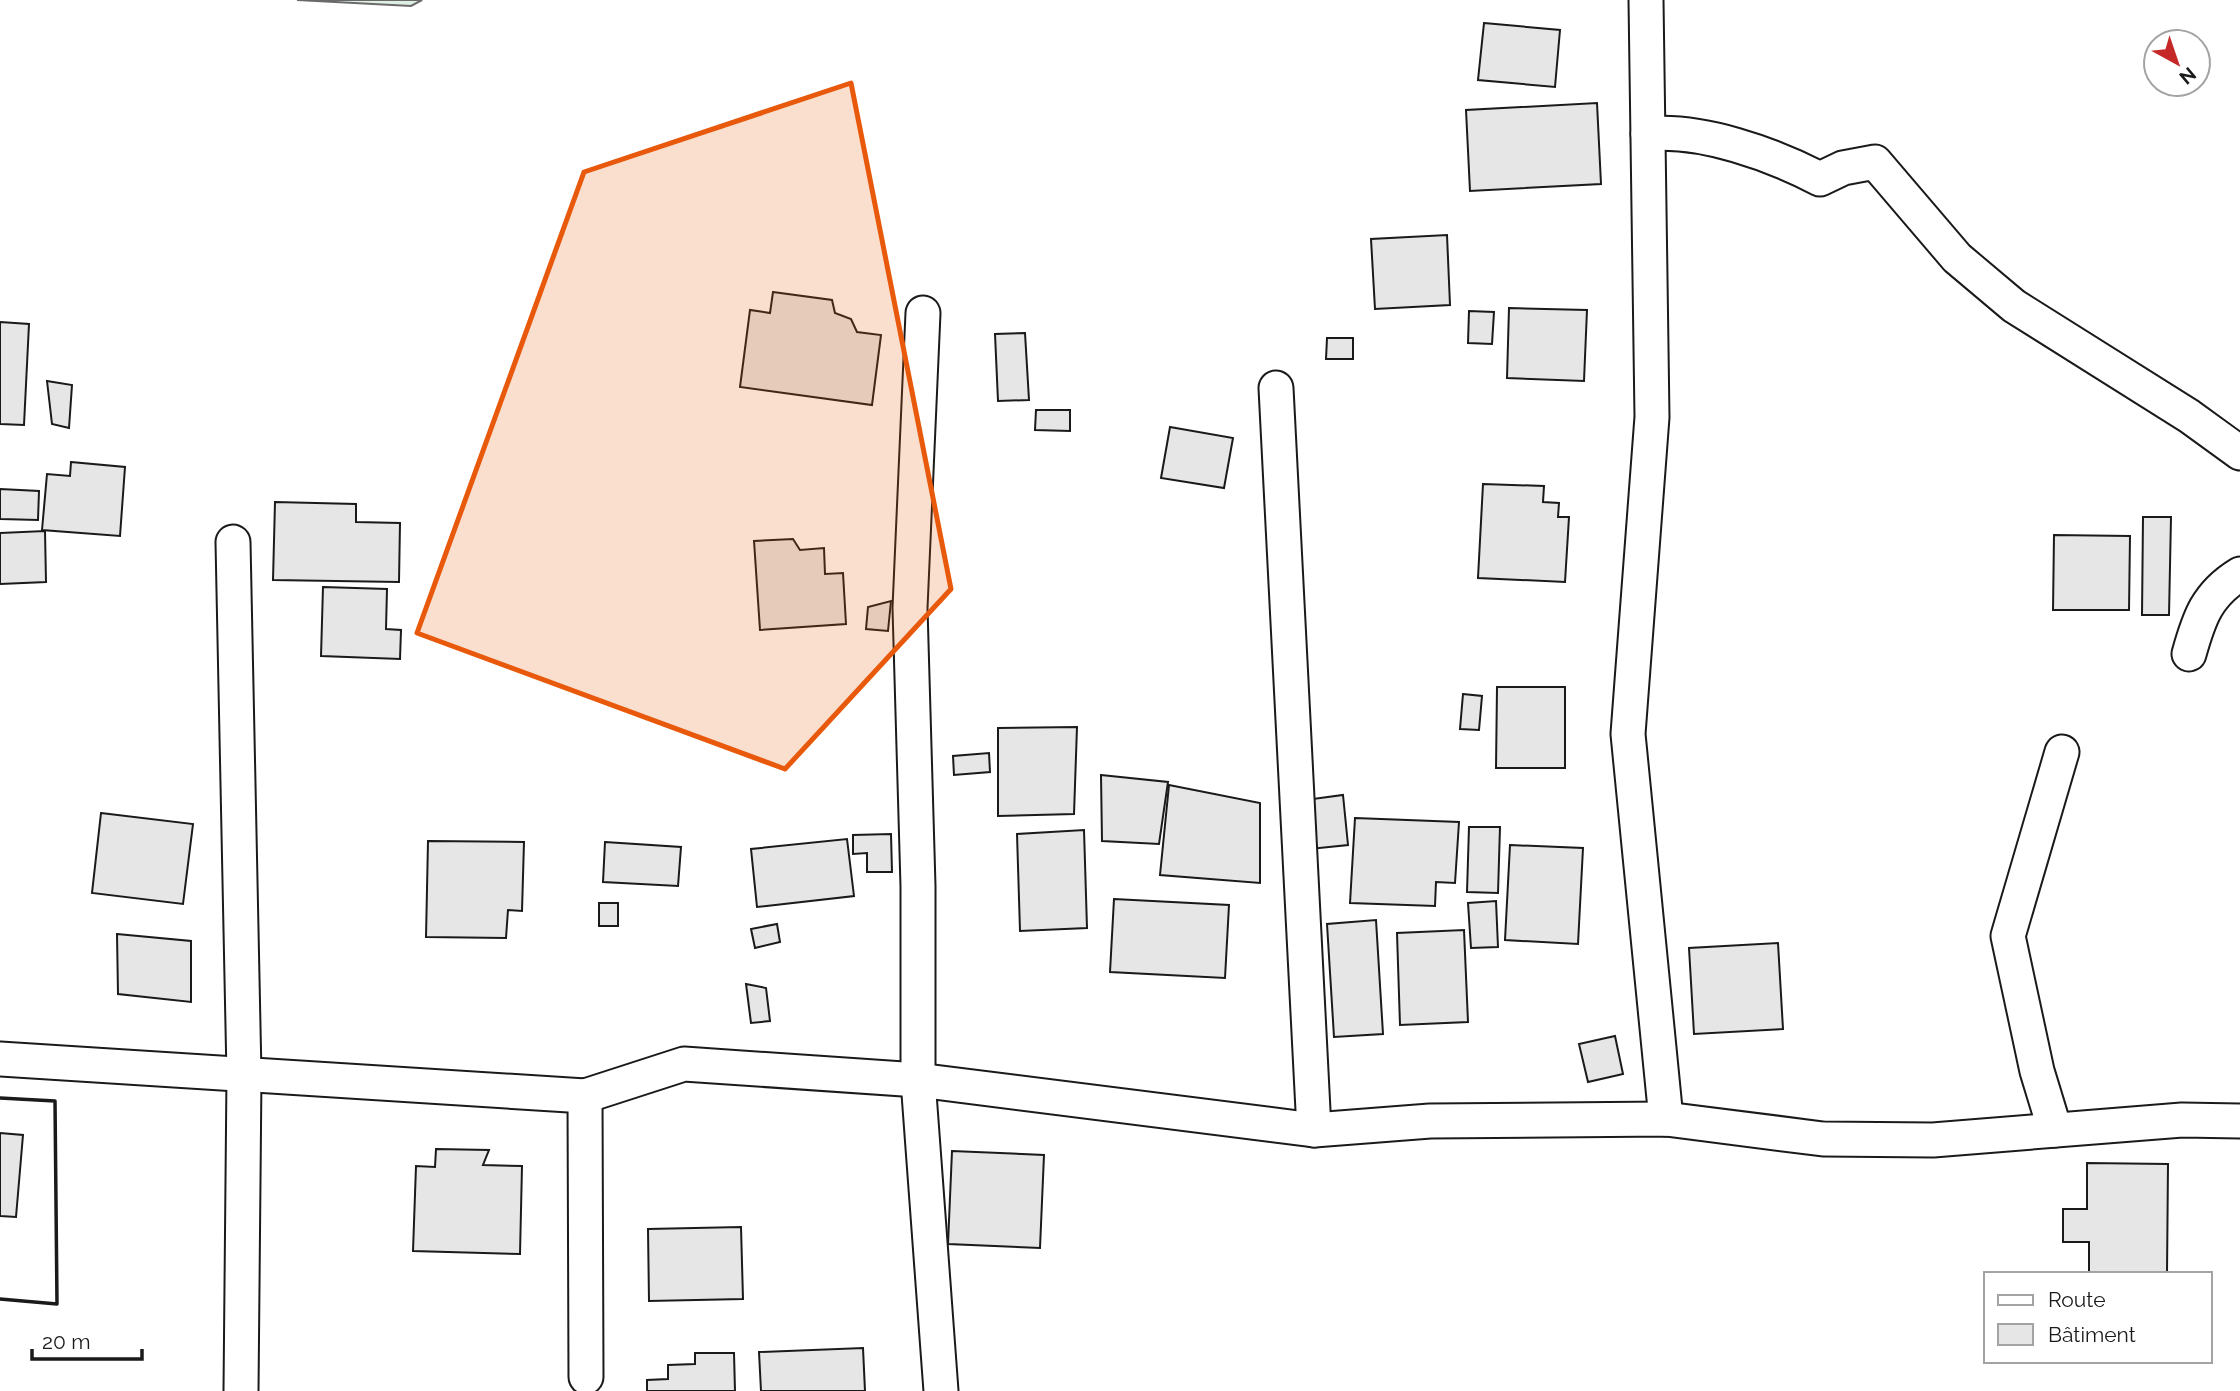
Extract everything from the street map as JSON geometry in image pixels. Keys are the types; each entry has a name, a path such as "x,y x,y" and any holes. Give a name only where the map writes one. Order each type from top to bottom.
{"street":[{"path":"1646,0 1651,417 1628,734 1666,1119"},
{"path":"1648,134 1673,132 1780,158 1820,179 1843,168 1875,162 1957,258 2014,306 2189,415 2240,453"},
{"path":"923,313 909,608 918,886 918,1080 941,1391"},
{"path":"1276,388 1314,1130"},
{"path":"233,542 244,1075 241,1391"},
{"path":"2189,654 2199,619 2221,586 2240,574"},
{"path":"2055,1130 2037,1071 2008,936 2062,752"},
{"path":"0,1059 585,1096 684,1064 918,1080 1314,1130 1430,1121 1666,1119 1823,1139 1933,1140 2182,1120 2240,1121"},
{"path":"585,1096 586,1377"}],"highlighted area":[{"path":"851,83 951,589 785,769 417,633 584,172"}],"green space":[{"path":"297,0 422,0 411,6"}],"building":[{"path":"1484,23 1560,30 1555,87 1478,80"},
{"path":"1597,103 1601,184 1470,191 1466,110"},
{"path":"1447,235 1450,305 1375,309 1371,239"},
{"path":"773,292 832,300 835,313 851,319 857,332 881,335 872,405 740,387 750,310 770,313"},
{"path":"1509,308 1587,310 1584,381 1507,378"},
{"path":"1469,311 1494,312 1492,344 1468,343"},
{"path":"0,322 29,324 24,425 0,424"},
{"path":"1025,333 1029,400 998,401 995,334"},
{"path":"1327,338 1353,338 1353,359 1326,359"},
{"path":"47,381 72,385 69,428 52,424"},
{"path":"1036,410 1070,410 1070,431 1035,430"},
{"path":"1170,427 1233,438 1224,488 1161,478"},
{"path":"71,462 125,467 120,536 42,530 47,474 70,476"},
{"path":"1483,484 1544,486 1543,502 1559,503 1558,517 1569,517 1565,582 1478,578"},
{"path":"0,489 39,491 38,520 0,519"},
{"path":"275,502 356,504 356,522 400,523 399,582 273,580"},
{"path":"2143,517 2171,517 2169,615 2142,615"},
{"path":"45,531 46,582 0,584 0,533"},
{"path":"2054,535 2130,536 2129,610 2053,610"},
{"path":"793,539 800,550 824,548 825,574 843,573 846,624 760,630 754,541"},
{"path":"323,587 387,589 386,629 401,630 400,659 321,656"},
{"path":"891,601 888,631 866,629 868,607"},
{"path":"1497,687 1565,687 1565,768 1496,768"},
{"path":"1463,694 1482,696 1479,730 1460,729"},
{"path":"1077,727 1074,814 998,816 998,728"},
{"path":"989,753 990,772 954,775 953,756"},
{"path":"1101,775 1168,782 1159,844 1102,841"},
{"path":"1169,785 1260,803 1260,883 1160,875"},
{"path":"1343,795 1348,845 1310,849 1305,800"},
{"path":"101,813 193,824 183,904 92,893"},
{"path":"1355,818 1459,822 1455,883 1436,882 1435,906 1350,903"},
{"path":"1469,827 1500,827 1498,893 1467,892"},
{"path":"1084,830 1087,928 1020,931 1017,834"},
{"path":"891,834 892,872 867,872 867,853 853,854 853,835"},
{"path":"847,839 854,896 757,907 751,849"},
{"path":"428,841 524,842 522,911 508,910 506,938 426,937"},
{"path":"605,842 681,847 678,886 603,882"},
{"path":"1510,845 1583,848 1578,944 1505,940"},
{"path":"1114,899 1229,905 1225,978 1110,972"},
{"path":"1496,901 1498,947 1471,948 1468,903"},
{"path":"599,903 618,903 618,926 599,926"},
{"path":"1376,920 1383,1034 1334,1037 1327,924"},
{"path":"777,924 780,942 755,948 751,929"},
{"path":"1464,930 1468,1022 1400,1025 1397,933"},
{"path":"117,934 191,941 191,1002 118,994"},
{"path":"1778,943 1783,1029 1694,1034 1689,948"},
{"path":"746,984 766,988 770,1021 751,1023"},
{"path":"1615,1036 1623,1074 1588,1082 1579,1044"},
{"path":"0,1133 23,1135 16,1217 0,1216"},
{"path":"436,1149 489,1150 483,1165 522,1166 520,1254 413,1251 416,1166 435,1167"},
{"path":"952,1151 1044,1155 1040,1248 948,1244"},
{"path":"2087,1163 2168,1164 2167,1272 2089,1272 2089,1242 2063,1242 2063,1209 2087,1209"},
{"path":"741,1227 743,1299 649,1301 648,1229"},
{"path":"863,1348 865,1391 761,1391 759,1352"},
{"path":"695,1353 734,1353 735,1391 647,1391 647,1380 668,1379 668,1365 695,1364"}],"wall":[{"path":"0,1098 55,1101 57,1304 0,1299"}]}
